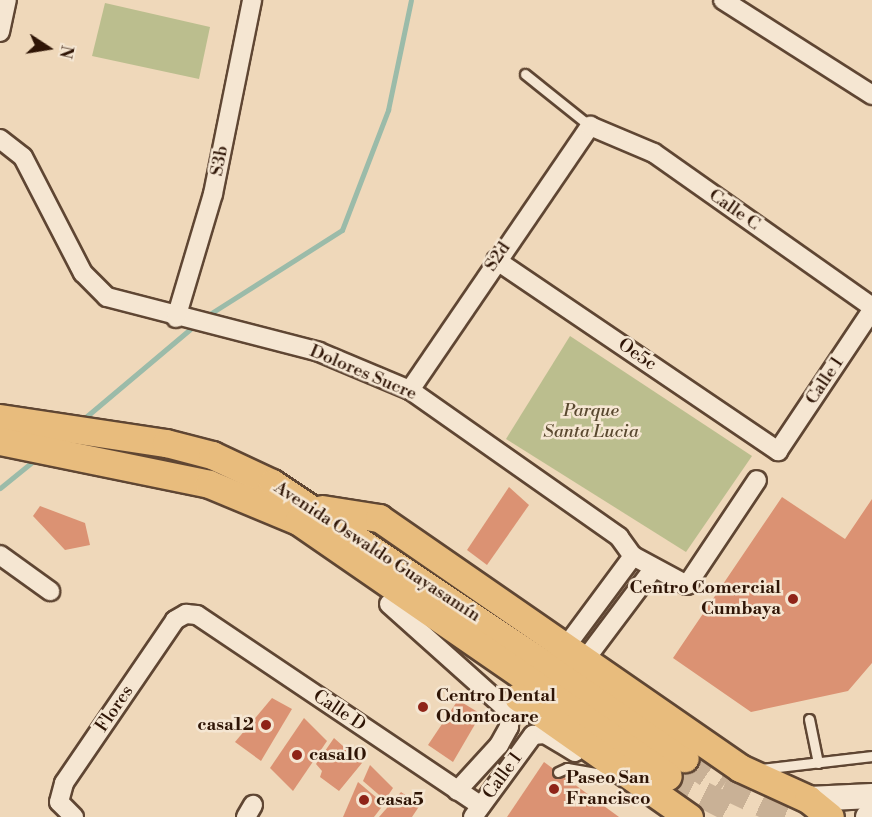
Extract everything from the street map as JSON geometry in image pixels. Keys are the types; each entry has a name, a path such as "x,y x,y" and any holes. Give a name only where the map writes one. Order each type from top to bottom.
{"main road":[{"name":"Avenida Oswaldo Guayasamín","path":"0,418 166,443 212,455 315,508 667,775"},
{"name":"Avenida Oswaldo Guayasamín","path":"0,441 208,484 298,521 667,775"},
{"path":"315,508 379,518 577,651 740,768 808,799 830,817"},
{"path":"337,549 389,604 667,775 689,817"},
{"path":"808,799 872,796"}],"street":[{"path":"0,33 7,0"},
{"name":"S3b","path":"176,318 213,194 252,0"},
{"path":"723,0 872,95"},
{"name":"S2d","path":"410,390 496,260 590,126"},
{"name":"Calle C","path":"590,126 654,153 872,309"},
{"name":"Dolores Sucre","path":"0,139 23,157 83,273 107,297 176,318 319,352 410,390 620,537 633,556 653,569 687,585 757,480"},
{"name":"Oe5c","path":"496,260 778,451"},
{"name":"Calle 1","path":"778,451 872,309"},
{"path":"0,555 50,591"},
{"path":"577,651 633,556"},
{"path":"577,651 653,569"},
{"path":"389,604 510,712 509,727 499,745 456,791"},
{"name":"Calle D","path":"197,615 456,791 477,811"},
{"name":"Flores","path":"74,817 59,802 64,783 175,620 197,615"},
{"name":"Calle 1","path":"477,811 533,735 557,740 608,775"},
{"path":"608,775 667,775"}],"lane":[{"path":"525,74 590,126"},
{"path":"809,719 818,763"},
{"path":"740,768 818,763 872,756"},
{"path":"558,772 567,768 608,775"},
{"path":"667,775 668,817"}],"green space":[{"path":"105,3 210,27 199,79 92,56"},
{"name":"Parque Santa Lucia","path":"570,336 752,456 686,552 506,439"}],"building":[{"path":"509,487 529,505 487,565 467,550"},
{"name":"Centro Comercial Cumbaya","path":"782,497 845,539 872,499 872,663 848,691 751,712 673,658"},
{"path":"40,506 85,523 90,545 65,550 33,516"},
{"name":"casa12","path":"272,698 292,709 261,761 235,742"},
{"path":"458,700 481,714 453,762 428,745"},
{"name":"casa10","path":"304,718 327,741 293,791 270,768"},
{"path":"334,738 362,763 339,791 320,777 322,771 316,764"},
{"name":"Paseo San Francisco","path":"544,762 619,817 507,817"},
{"path":"370,765 393,788 385,800 363,781"},
{"name":"casa5","path":"358,782 384,804 374,817 343,817"},
{"path":"401,792 420,805 412,817 379,817"}],"waterway":[{"path":"205,317 342,230 388,110 411,0"},
{"path":"81,421 195,325"},
{"path":"0,488 37,458"}],"tunnel":[{"path":"685,758 724,785 792,817"},
{"path":"667,776 738,812"}],"place":[{"name":"Centro Comercial Cumbaya","path":"793,599"},
{"name":"Centro Dental Odontocare","path":"423,707"},
{"name":"casa12","path":"266,725"},
{"name":"casa10","path":"297,755"},
{"name":"Paseo San Francisco","path":"554,789"},
{"name":"casa5","path":"364,800"}]}
